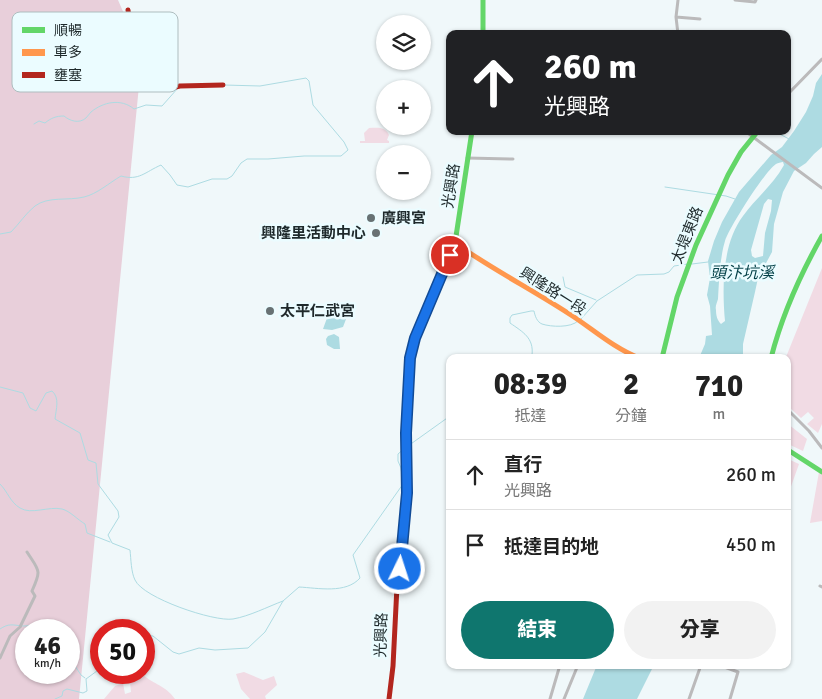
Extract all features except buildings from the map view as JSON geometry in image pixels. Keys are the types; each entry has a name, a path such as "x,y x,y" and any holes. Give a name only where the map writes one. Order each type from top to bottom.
{"street":[{"path":"483,0 483,30"},
{"path":"678,0 676,17 678,30"},
{"path":"735,0 754,2 756,0"},
{"path":"676,17 700,19"},
{"path":"791,91 822,59"},
{"path":"178,86 223,85"},
{"name":"光興路","path":"389,699 393,666 395,604 407,493 406,448 411,350 455,243 471,135"},
{"path":"750,135 822,188"},
{"name":"太堤東路","path":"663,354 668,329 688,265 728,175 741,152 756,139 757,135"},
{"path":"468,158 514,159"},
{"path":"772,354 798,281 822,236"},
{"name":"興隆路一段","path":"455,243 481,262 631,354"},
{"path":"791,413 810,431 822,448"},
{"path":"791,452 822,472"},
{"path":"0,658 10,636 21,625 35,596 32,591 39,574 27,552"},
{"path":"550,699 559,669"},
{"path":"564,699 576,669"},
{"path":"689,699 700,669"},
{"path":"730,669 738,672 730,699"}],"shaded area":[{"path":"0,0 118,0 123,12 12,12 12,92 138,92 79,699 0,699"},
{"path":"369,128 376,128 376,135 389,135 387,140 389,143 360,143 360,141 365,141 364,133"},
{"path":"822,268 822,424 818,433 807,424 814,418 808,412 801,418 791,409 791,354 787,354"},
{"path":"791,426 807,439 803,451 791,445"},
{"path":"791,460 799,464 791,487"},
{"path":"819,472 822,474 822,521 810,523"},
{"path":"244,672 263,680 274,676 277,685 265,696 266,699 250,699 241,689 236,674"},
{"path":"155,683 164,688 175,699 104,699 115,686 120,684 123,684 125,694 131,692 130,684"}],"water":[{"name":"頭汴坑溪","path":"822,74 822,147 806,163 794,171 783,192 774,224 772,252 758,278 743,344 743,354 701,354 706,336 712,335 710,306 707,295 710,278 708,261 722,222 739,192 771,155 782,147 794,131 813,96 816,83","holes":["783,162 784,165 736,227 727,253 724,281 725,321 721,324 717,317 716,307 725,241 740,213 764,177 776,164","768,199 772,200 765,233 763,256 755,258 752,256 751,250 764,204"]},
{"path":"331,307 339,308 348,314 343,327 332,330 323,329"},
{"path":"334,334 339,337 340,349 334,349 327,345 326,339"},
{"path":"595,669 652,669 637,699 583,699"}],"waterway":[{"path":"0,234 11,232 40,203 89,196 121,176 137,177 161,165 177,185 188,187 212,179 227,179 247,159 341,156 348,150 344,142 313,105 309,81 306,78 260,86 224,85"},
{"path":"34,124 39,121 45,123 61,116 80,121 101,106 118,102 134,109 146,105 162,106 174,92"},
{"path":"782,135 789,139"},
{"path":"665,187 735,199"},
{"path":"692,264 708,262"},
{"path":"581,319 597,301 637,275 664,274 669,272 674,266 688,264"},
{"path":"563,277 565,287 596,300"},
{"path":"532,354 531,344 527,336 510,323 512,315 534,311 539,322 550,326 566,326 578,321"},
{"path":"0,387 23,393 30,408 36,411 46,393 52,391 56,397 57,404 55,419 80,433 88,460 96,463 98,484 118,511 119,517 108,535 112,543 130,550 134,577 141,587 151,594 180,607 196,613 224,619 246,616 283,601"},
{"path":"408,446 446,419"},
{"path":"155,638 173,652 179,654 199,648 215,650 248,648 265,632 283,601 299,587 331,589 354,583 360,578 353,555 403,484 398,454 405,448"},
{"path":"0,484 20,508 29,511 57,508 65,510 85,524 87,533 110,542"},
{"path":"0,629 8,625 15,625"},
{"path":"80,674 85,678"},
{"path":"55,699 62,696 63,691 67,689 83,693 87,691 86,679 90,676"}],"traffic: fast":[{"path":"483,0 483,30"},
{"path":"397,586 407,493 406,421 410,358 415,338 455,243 471,135"},
{"path":"663,354 677,297 696,245 728,175 741,152 755,135"},
{"path":"772,354 792,296 822,236"},
{"path":"791,452 822,472"}],"traffic: slow":[{"path":"455,243 559,307 630,354"}],"traffic: jam":[{"path":"178,86 223,85"},
{"path":"389,699 393,666 397,586"}],"place":[{"name":"廣興宮","path":"371,218"},
{"name":"興隆里活動中心","path":"376,233"},
{"name":"太平仁武宮","path":"270,311"}],"route":[{"path":"400,569 408,479 406,433 411,350 450,255"}]}
